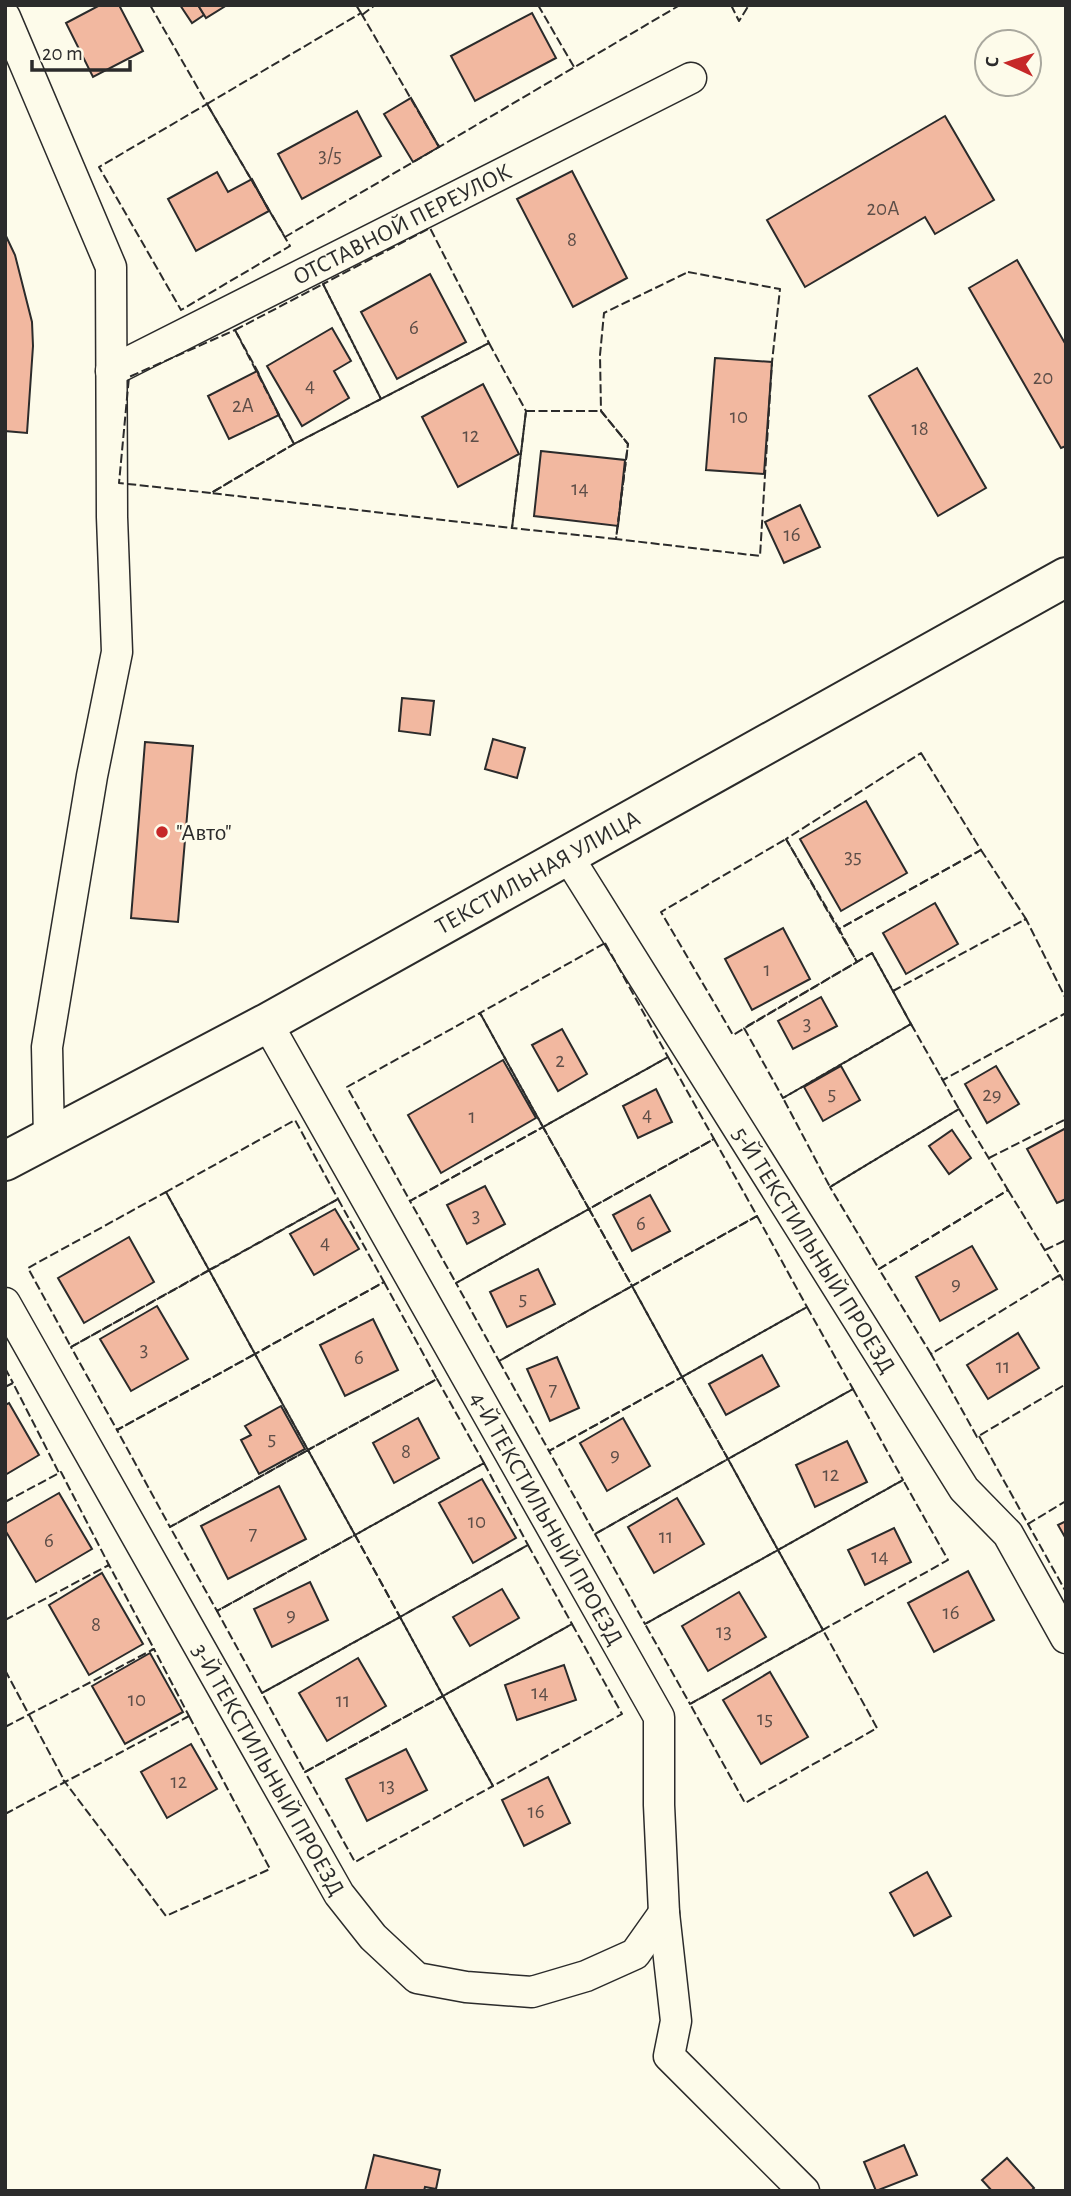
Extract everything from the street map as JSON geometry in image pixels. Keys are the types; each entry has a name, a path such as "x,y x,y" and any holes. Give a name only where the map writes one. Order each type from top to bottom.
{"main road":[{"name":"ТЕКСТИЛЬНАЯ УЛИЦА","path":"5,1161 267,1023 1066,577"}],"street":[{"path":"5,17 111,267 112,517 117,652 92,776 47,1047 49,1137"},
{"name":"ОТСТАВНОЙ ПЕРЕУЛОК","path":"111,370 691,78"},
{"name":"5-Й ТЕКСТИЛЬНЫЙ ПРОЕЗД","path":"567,855 964,1489 1008,1534 1066,1638"},
{"name":"4-Й ТЕКСТИЛЬНЫЙ ПРОЕЗД","path":"267,1023 659,1717 659,1805 664,1913 676,2021 669,2056 804,2191"},
{"name":"3-Й ТЕКСТИЛЬНЫЙ ПРОЕЗД","path":"5,1303 339,1894 373,1937 417,1978 466,1987 531,1992 586,1976 635,1954 664,1913"}],"building":[{"path":"100,5 119,5 143,51 93,77 66,23"},
{"path":"180,5 198,5 204,15 192,23"},
{"path":"198,5 227,5 206,18"},
{"path":"532,13 556,58 475,101 451,56"},
{"path":"411,98 439,147 413,162 384,114"},
{"path":"357,111 381,156 302,199 278,154"},
{"path":"945,116 994,200 935,234 925,217 805,287 767,220"},
{"path":"572,171 627,278 573,307 517,199"},
{"path":"217,172 228,192 252,179 269,211 196,251 168,199"},
{"path":"5,234 15,255 32,322 27,433 5,431"},
{"path":"1017,260 1066,345 1066,446 1061,448 969,288"},
{"path":"430,274 466,342 397,379 361,312"},
{"path":"332,328 351,361 334,371 349,398 302,426 267,366"},
{"path":"715,358 772,362 764,474 706,470"},
{"path":"917,368 986,488 938,516 869,396"},
{"path":"257,371 279,415 229,439 208,396"},
{"path":"483,384 519,454 458,487 422,417"},
{"path":"541,451 625,460 618,526 534,516"},
{"path":"800,505 820,547 784,563 765,522"},
{"path":"402,698 434,701 430,735 399,731"},
{"path":"493,739 525,748 517,778 485,769"},
{"name":"\"Авто\"","path":"145,742 193,746 178,922 131,918"},
{"path":"866,801 907,873 841,911 800,839"},
{"path":"935,903 958,944 906,974 883,933"},
{"path":"783,928 810,979 752,1010 725,959"},
{"path":"821,997 837,1026 793,1049 778,1021"},
{"path":"562,1029 587,1074 558,1091 532,1045"},
{"path":"503,1060 536,1118 441,1173 408,1115"},
{"path":"841,1066 860,1100 823,1121 804,1087"},
{"path":"996,1066 1019,1104 987,1123 965,1084"},
{"path":"656,1089 672,1122 638,1138 623,1106"},
{"path":"1066,1128 1066,1199 1057,1203 1027,1149"},
{"path":"952,1130 971,1158 949,1174 929,1146"},
{"path":"485,1186 505,1224 467,1244 447,1205"},
{"path":"650,1195 670,1231 632,1251 613,1215"},
{"path":"335,1209 359,1249 314,1275 290,1234"},
{"path":"129,1237 154,1282 84,1323 58,1278"},
{"path":"972,1246 997,1289 940,1321 916,1277"},
{"path":"538,1269 555,1304 507,1327 490,1292"},
{"path":"157,1306 188,1359 131,1391 100,1339"},
{"path":"373,1319 398,1370 345,1396 320,1345"},
{"path":"1018,1333 1039,1368 988,1399 967,1365"},
{"path":"762,1355 779,1386 726,1415 709,1384"},
{"path":"557,1357 579,1408 550,1421 527,1369"},
{"path":"9,1403 39,1455 5,1475 5,1405"},
{"path":"281,1406 305,1449 259,1474 241,1440 251,1435 245,1426"},
{"path":"418,1418 439,1458 394,1483 373,1443"},
{"path":"623,1418 650,1466 607,1491 580,1443"},
{"path":"847,1441 867,1482 815,1507 796,1465"},
{"path":"482,1479 516,1538 473,1563 439,1503"},
{"path":"279,1486 306,1539 228,1579 201,1526"},
{"path":"59,1493 92,1549 36,1582 5,1530 5,1524"},
{"path":"677,1498 704,1544 654,1573 628,1527"},
{"path":"1066,1521 1066,1539 1058,1525"},
{"path":"894,1528 911,1562 865,1585 848,1550"},
{"path":"968,1571 994,1620 934,1652 908,1603"},
{"path":"102,1573 143,1644 89,1675 49,1605"},
{"path":"310,1582 328,1620 272,1647 254,1609"},
{"path":"502,1589 519,1618 470,1646 453,1617"},
{"path":"739,1592 766,1637 708,1671 682,1626"},
{"path":"150,1653 183,1712 125,1744 92,1686"},
{"path":"358,1658 386,1706 327,1741 299,1693"},
{"path":"564,1665 576,1700 517,1720 505,1685"},
{"path":"770,1672 808,1737 761,1764 723,1700"},
{"path":"191,1744 217,1789 167,1818 141,1772"},
{"path":"406,1749 427,1790 367,1821 346,1779"},
{"path":"548,1777 570,1823 524,1846 502,1800"},
{"path":"927,1872 951,1916 914,1936 890,1893"},
{"path":"904,2145 917,2175 876,2191 864,2162"},
{"path":"374,2155 440,2170 436,2189 425,2187 424,2191 365,2191"},
{"path":"1007,2158 1034,2188 1031,2191 992,2191 982,2180"}],"fence":[{"path":"150,5 207,104 209,103"},
{"path":"356,5 361,13 363,12"},
{"path":"362,15 375,5"},
{"path":"538,5 574,67"},
{"path":"438,144 439,147 680,5"},
{"path":"731,5 739,21 749,5"},
{"path":"361,13 439,147 285,237 207,104 361,13"},
{"path":"207,104 290,246 181,310 99,167 207,104"},
{"path":"277,412 294,444 489,343 430,228 323,284 381,399"},
{"path":"688,272 780,289 772,362 760,556 616,539 628,444 601,411 600,355 604,313 688,272"},
{"path":"259,374 235,330 323,284 381,399"},
{"path":"235,330 294,444 211,493 119,483 129,377 235,330"},
{"path":"489,343 526,411 512,528 211,493 294,444 489,343"},
{"path":"526,411 601,411 628,444 616,539 512,528 526,411"},
{"path":"921,753 981,850 839,929 786,839 921,753"},
{"path":"786,839 857,962 733,1035 661,912 786,839"},
{"path":"981,850 1026,919 893,991 872,953 857,962 839,929 981,850"},
{"path":"1024,920 1026,919 1066,999"},
{"path":"605,943 668,1057 543,1127 480,1013 605,943"},
{"path":"872,953 911,1024 783,1098 744,1028 872,953"},
{"path":"895,990 893,991 912,1026"},
{"path":"480,1013 543,1127 410,1201 347,1087 480,1013"},
{"path":"941,1077 943,1080 1066,1013"},
{"path":"911,1024 959,1109 830,1187 783,1098 911,1024"},
{"path":"668,1057 714,1139 589,1209 543,1127 668,1057"},
{"path":"959,1109 1008,1190 879,1269 830,1187 959,1109"},
{"path":"989,1158 1066,1119"},
{"path":"209,1270 166,1192 295,1120 338,1199 71,1347 117,1430 255,1354 209,1270"},
{"path":"543,1127 589,1209 456,1283 410,1201 543,1127"},
{"path":"714,1139 757,1216 632,1286 589,1209 714,1139"},
{"path":"1008,1190 1060,1275 931,1354 879,1269 1008,1190"},
{"path":"166,1192 209,1270 71,1347 28,1268 166,1192"},
{"path":"338,1199 384,1282 255,1354 209,1270 338,1199"},
{"path":"589,1209 632,1286 499,1361 456,1283 589,1209"},
{"path":"757,1216 807,1307 682,1377 632,1286 757,1216"},
{"path":"1045,1250 1066,1240"},
{"path":"1058,1277 1060,1275 1066,1286"},
{"path":"384,1282 437,1379 308,1450 255,1354 384,1282"},
{"path":"632,1286 682,1377 549,1451 499,1361 632,1286"},
{"path":"807,1307 853,1389 728,1459 682,1377 807,1307"},
{"path":"932,1353 977,1437 1066,1384"},
{"path":"255,1354 308,1450 170,1527 117,1430 255,1354"},
{"path":"5,1368 13,1383"},
{"path":"682,1377 728,1459 595,1534 549,1451 682,1377"},
{"path":"437,1379 484,1463 355,1535 308,1450 437,1379"},
{"path":"5,1387 13,1383 59,1473"},
{"path":"853,1389 903,1480 778,1550 728,1459 853,1389"},
{"path":"979,1436 1028,1524 1066,1501"},
{"path":"308,1450 355,1535 217,1611 170,1527 308,1450"},
{"path":"728,1459 778,1550 645,1624 595,1534 728,1459"},
{"path":"484,1463 528,1545 400,1617 355,1535 484,1463"},
{"path":"5,1502 61,1472 109,1565 107,1566"},
{"path":"823,1630 778,1550 903,1480 948,1560 690,1704 745,1803 877,1728 823,1630"},
{"path":"1030,1523 1028,1524 1066,1592"},
{"path":"355,1535 400,1617 262,1693 217,1611 355,1535"},
{"path":"528,1545 572,1624 443,1696 400,1617 528,1545"},
{"path":"778,1550 823,1630 690,1704 645,1624 778,1550"},
{"path":"5,1620 109,1565 154,1649 151,1650"},
{"path":"400,1617 443,1696 305,1772 262,1693 400,1617"},
{"path":"572,1624 622,1714 493,1786 443,1696 572,1624"},
{"path":"5,1727 154,1649 189,1716"},
{"path":"5,1670 65,1782"},
{"path":"443,1696 493,1786 355,1862 305,1772 443,1696"},
{"path":"189,1716 270,1869 166,1916 65,1782 189,1716"},
{"path":"5,1814 65,1782 63,1780"}],"place":[{"name":"\"Авто\"","path":"162,832"}]}
